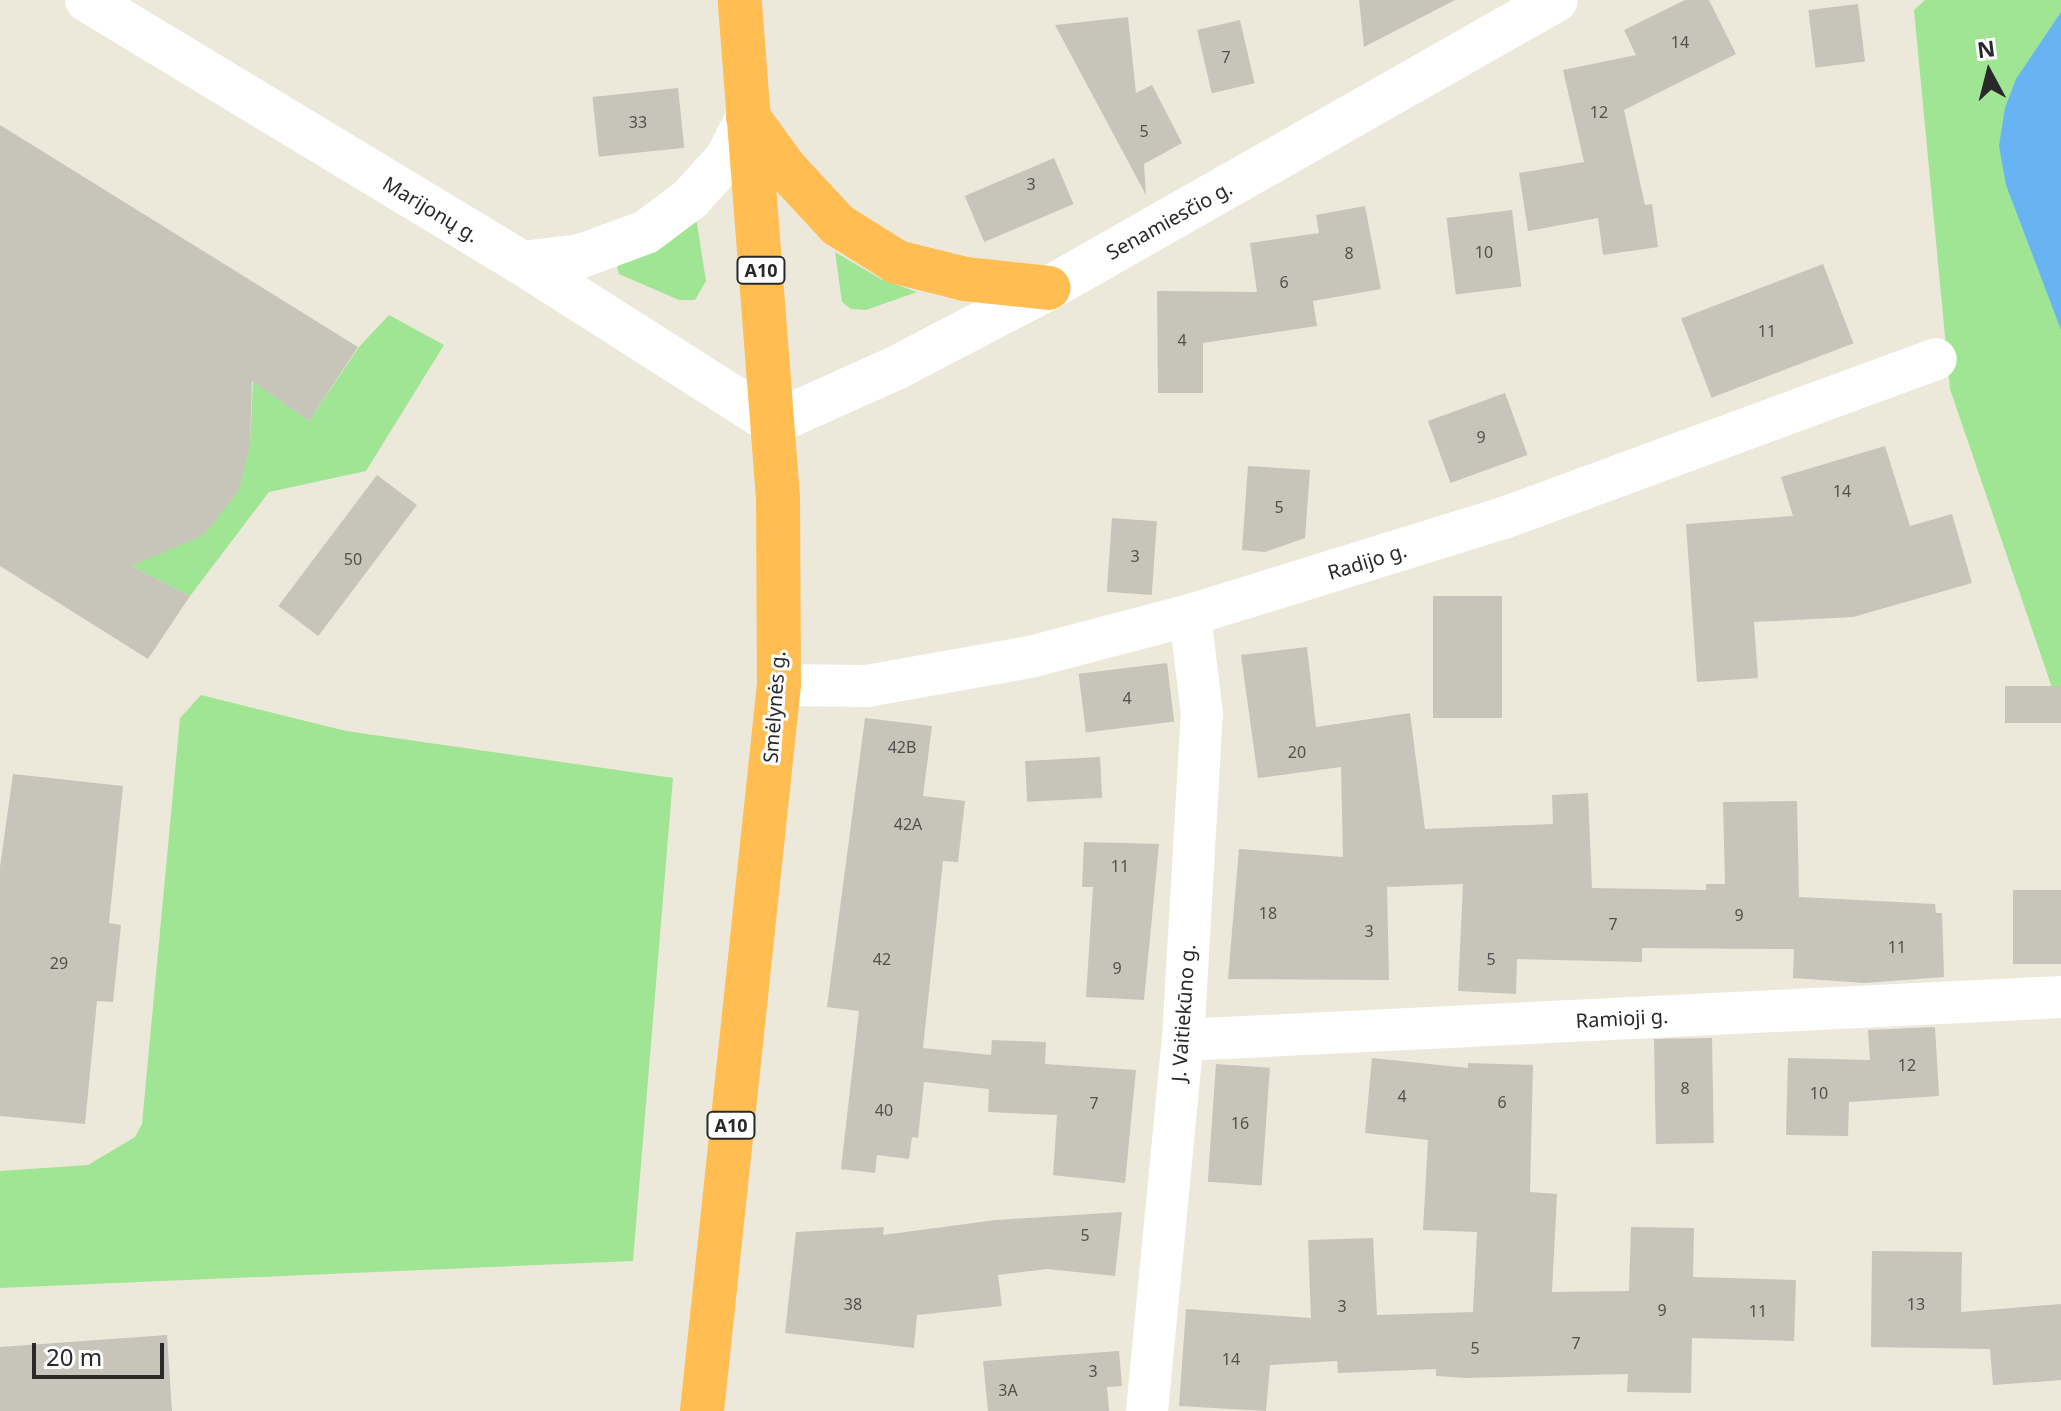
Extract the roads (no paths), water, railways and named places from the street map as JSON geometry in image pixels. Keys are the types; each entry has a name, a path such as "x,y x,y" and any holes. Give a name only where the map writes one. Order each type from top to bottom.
{"highway":[{"name":"Smėlynės g.","path":"702,1411 779,685 773,423 740,0"},
{"path":"748,117 786,169 838,225 897,262 965,279 1049,288"}],"main road":[{"name":"Marijonų g.","path":"87,0 522,263 773,423"},
{"name":"Senamiesčio g.","path":"773,423 894,369 1049,288 1556,0"},
{"path":"522,263 581,256 646,232 690,199 727,158 748,117"}],"street":[{"name":"Radijo g.","path":"779,685 867,686 1030,657 1190,615 1504,518 1936,359"},
{"name":"J. Vaitiekūno g.","path":"1147,1411 1183,1040 1202,714 1190,615"},
{"name":"Ramioji g.","path":"1183,1040 2061,997"}],"water":[{"path":"2061,12 2061,330 2006,185 1999,146 2005,108 2016,79"}]}
